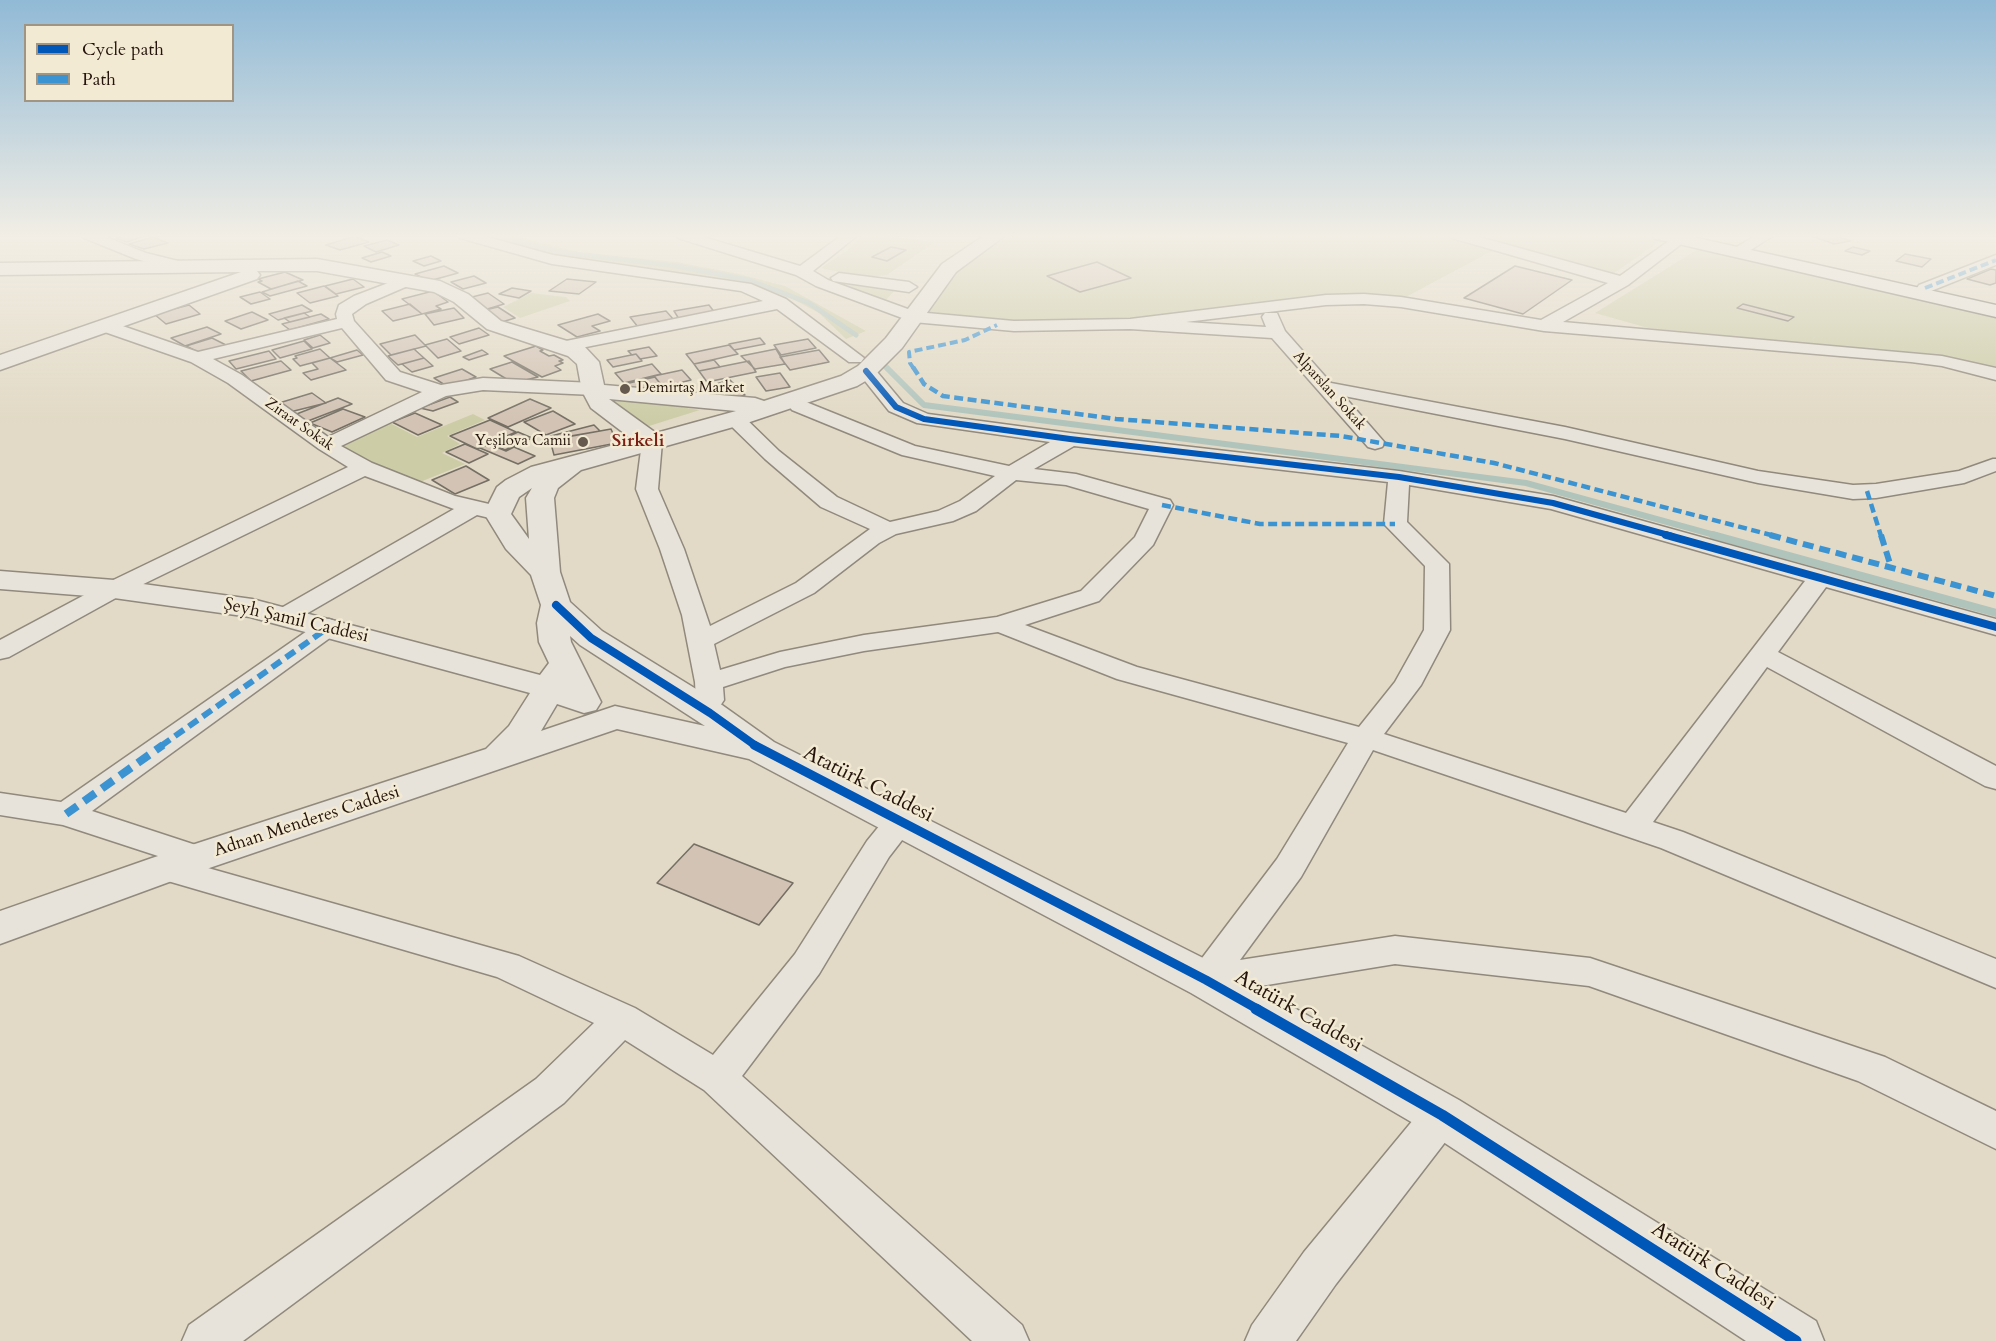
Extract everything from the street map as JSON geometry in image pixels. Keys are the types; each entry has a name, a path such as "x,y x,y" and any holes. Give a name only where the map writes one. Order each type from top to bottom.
{"street":[{"path":"0,363 186,298"},
{"path":"368,298 345,309 346,322 393,376 441,391"},
{"path":"457,298 494,325 566,346 583,356 588,362 599,403 652,442"},
{"path":"771,298 861,361 896,407 924,419 1070,439 1399,477 1553,503 1996,627"},
{"path":"849,298 888,319 913,317 1014,326 1130,324 1277,333"},
{"path":"490,514 515,486 540,473 573,466 735,419 849,381 903,298"},
{"path":"861,361 894,344 928,298"},
{"path":"1544,326 1594,298"},
{"path":"1941,298 1996,311"},
{"path":"1970,298 1996,303"},
{"path":"1130,324 1326,300 1382,300 1544,326 1911,357 1942,361 1996,374"},
{"path":"566,346 780,303"},
{"path":"1274,307 1270,319 1277,333"},
{"path":"197,358 346,322"},
{"name":"Ziraat Sokak","path":"105,326 197,358 235,380 326,446 364,468 490,514"},
{"name":"Alparslan Sokak","path":"1277,333 1375,443"},
{"path":"326,446 441,391 483,384 784,403 799,406 909,451 1012,473 1068,479 1162,505 1145,540 1090,596 1000,624 864,642 780,660 710,698"},
{"path":"1325,387 1565,433 1758,477 1853,492 1964,477 1995,465"},
{"path":"735,419 772,456 829,502 888,529"},
{"path":"701,641 805,588 871,538 888,529 945,516 968,506 1012,473 1070,439"},
{"path":"652,442 646,489 672,549 695,615 710,698"},
{"path":"499,758 521,734 556,673 553,623 556,605 545,572 540,498 547,484 573,466"},
{"path":"0,651 114,589 364,468"},
{"path":"1206,980 1289,868 1365,738 1407,685 1437,630 1437,564 1395,524 1399,477"},
{"path":"285,616 504,506 516,502 536,502 541,508"},
{"path":"490,514 545,572"},
{"path":"1632,826 1821,577"},
{"name":"Şeyh Şamil Caddesi","path":"0,580 114,589 219,603 556,673"},
{"path":"556,605 591,638 648,673 710,698 762,750"},
{"path":"1000,624 1127,673 1365,738 1672,840 1996,974"},
{"path":"66,814 329,627"},
{"path":"1763,654 1996,779"},
{"path":"600,709 584,694 589,687 605,675 628,670 648,673"},
{"path":"556,673 600,709 657,728 762,750"},
{"name":"Adnan Menderes Caddesi","path":"2,926 499,758 600,709"},
{"name":"Atatürk Caddesi","path":"762,750 1206,980 1442,1115 1796,1341"},
{"path":"0,804 66,814 183,863 507,966 622,1019 718,1078 1006,1341"},
{"path":"718,1078 807,964 878,849 900,822"},
{"path":"1206,980 1395,950 1590,972 1871,1069 1996,1131"},
{"path":"205,1341 550,1091 622,1019"},
{"path":"1268,1341 1320,1268 1442,1115"}],"green space":[{"path":"522,298 567,298 570,301 520,318 503,307"},
{"path":"790,298 806,298 866,331 846,339 819,313"},
{"path":"938,298 1300,298 1202,311 1094,321 1032,322 963,319 926,313"},
{"path":"1620,298 1908,298 1996,318 1996,371 1928,355 1648,328 1595,313"},
{"path":"615,397 700,410 649,426 611,400"},
{"path":"473,414 485,420 447,436 460,444 442,453 465,464 420,482 362,460 343,446 344,442 386,421 417,437"}],"building":[{"path":"241,298 270,299 251,304"},
{"path":"303,298 332,298 310,303"},
{"path":"442,298 448,302 436,306 441,309 422,314 402,299"},
{"path":"468,298 495,298 504,304 484,310"},
{"path":"1465,298 1547,298 1523,314"},
{"path":"410,304 422,314 393,321 382,311"},
{"path":"1743,304 1794,317 1788,321 1737,308"},
{"path":"189,305 200,314 166,324 154,314"},
{"path":"302,305 312,311 278,320 269,314"},
{"path":"709,305 715,313 679,319 674,311"},
{"path":"498,307 515,318 502,322 485,310"},
{"path":"454,308 464,318 434,325 425,314"},
{"path":"666,311 674,320 638,327 630,317"},
{"path":"252,312 268,320 241,329 225,321"},
{"path":"304,313 310,317 290,322 284,318"},
{"path":"321,314 329,319 290,330 282,324"},
{"path":"598,314 610,321 592,326 600,331 577,337 558,325"},
{"path":"207,327 221,334 185,346 171,338"},
{"path":"479,328 489,335 459,344 450,337"},
{"path":"320,335 330,343 313,348 304,340"},
{"path":"415,335 426,346 391,355 380,344"},
{"path":"212,338 226,345 200,353 186,346"},
{"path":"760,338 765,344 734,350 729,344"},
{"path":"447,339 461,351 438,358 425,345"},
{"path":"808,339 816,348 781,355 774,345"},
{"path":"304,341 312,349 280,358 272,350"},
{"path":"729,345 738,354 694,364 686,354"},
{"path":"536,346 549,356 554,355 563,360 559,361 563,363 555,366 561,370 542,377 504,356"},
{"path":"649,347 657,356 640,359 636,354 632,355 628,351"},
{"path":"320,349 330,358 300,366 293,359 297,358 295,356"},
{"path":"414,349 424,358 398,365 388,356"},
{"path":"776,349 785,364 755,369 741,356"},
{"path":"357,350 363,355 337,362 330,358"},
{"path":"482,350 488,354 469,360 463,357"},
{"path":"819,350 829,362 790,370 780,357"},
{"path":"269,351 276,359 236,369 229,361"},
{"path":"636,354 642,361 613,367 607,360"},
{"path":"330,358 346,370 311,380 303,373 318,369 312,363"},
{"path":"424,358 433,366 412,372 402,364"},
{"path":"714,360 720,367 699,371 694,364"},
{"path":"281,361 291,370 251,381 241,371"},
{"path":"749,361 756,372 707,382 699,371"},
{"path":"512,362 538,377 513,383 490,369"},
{"path":"652,364 661,374 624,383 615,373"},
{"path":"462,369 476,377 448,387 434,378"},
{"path":"682,370 691,380 663,387 654,376"},
{"path":"780,373 790,387 766,391 756,377"},
{"path":"655,377 666,391 635,392 625,384"},
{"path":"730,380 745,395 730,399 716,384"},
{"path":"312,393 326,403 290,412 279,403"},
{"path":"450,397 458,402 433,411 420,408"},
{"path":"338,398 352,404 308,421 294,415"},
{"path":"530,399 551,408 508,427 488,418"},
{"path":"343,409 365,417 332,432 310,423"},
{"path":"553,411 575,424 546,435 524,422"},
{"path":"415,413 442,425 418,435 392,422"},
{"path":"490,420 516,432 477,449 450,436"},
{"path":"594,425 600,431 553,439 551,436"},
{"name":"Yeşilova Camii","path":"611,429 617,443 554,455 550,440"},
{"path":"518,432 532,438 505,450 492,444"},
{"path":"465,444 488,454 469,463 446,452"},
{"path":"489,444 506,451 514,447 535,456 518,464 480,448"},
{"path":"466,466 489,480 455,494 432,480"},
{"path":"694,844 793,883 759,925 657,883"}],"waterway":[{"path":"795,298 809,303 856,335"},
{"path":"886,367 924,405 1526,483 1718,536"},
{"path":"1713,535 1996,613"}],"marked path":[{"path":"997,325 965,340 909,352 910,363 924,384 943,396 1116,419 1341,436 1494,463 1664,506 1996,596"},
{"path":"1867,491 1891,567"},
{"path":"1162,505 1260,524 1395,524"},
{"path":"66,814 329,627"}],"cycle path":[{"path":"866,371 896,407 924,419 1070,439 1399,477 1553,503 1996,627"},
{"path":"556,605 591,638 710,713 761,750 1206,980 1442,1115 1796,1341"}],"place":[{"name":"Demirtaş Market","path":"625,389"},
{"name":"Yeşilova Camii","path":"583,442"}],"district":[{"name":"Sirkeli","path":"638,442"}]}
